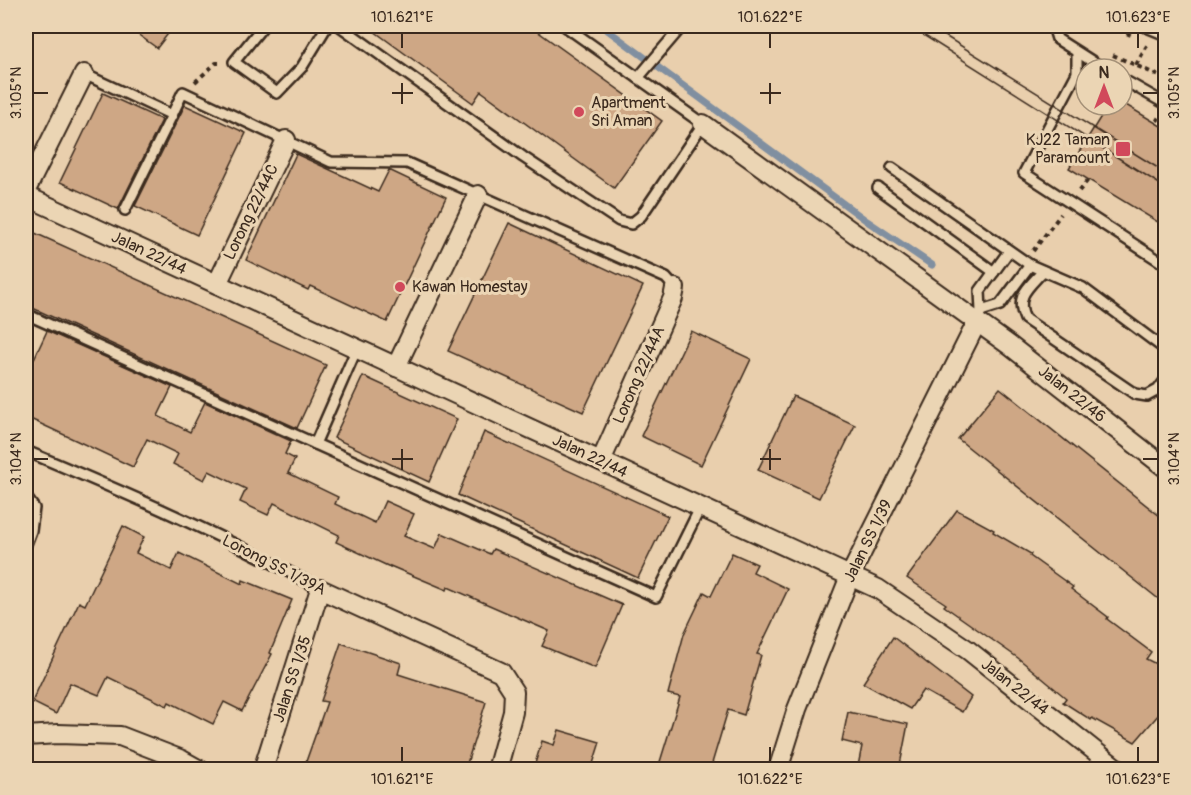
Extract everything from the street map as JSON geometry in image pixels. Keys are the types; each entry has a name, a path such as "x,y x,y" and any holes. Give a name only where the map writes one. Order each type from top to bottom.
{"street":[{"path":"26,190 84,74"},
{"name":"Jalan 22/46","path":"702,124 979,316 1009,345 1166,468"},
{"name":"Lorong 22/44C","path":"217,284 286,140"},
{"path":"396,367 478,195"},
{"name":"Jalan 22/44","path":"26,196 878,589 968,650 1122,770"},
{"name":"Lorong 22/44A","path":"601,461 673,298 675,288"},
{"name":"Jalan SS 1/39","path":"778,770 797,709 850,576 979,316"},
{"name":"Lorong SS 1/39A","path":"320,589 501,672 514,692 513,712 497,770"},
{"name":"Jalan SS 1/35","path":"263,770 320,589"},
{"path":"26,736 58,734 120,736 182,760 200,770"}],"lane":[{"path":"263,26 234,62 277,93 302,67 327,26"},
{"path":"340,26 523,157 619,221 631,224 641,216 702,124 565,26"},
{"path":"1053,26 1057,39 1084,57"},
{"path":"1144,26 1166,35"},
{"path":"638,78 678,31"},
{"path":"1077,53 1077,73 1024,172 1166,265"},
{"path":"84,74 172,115"},
{"path":"1134,86 1166,104"},
{"path":"125,210 183,92 332,162 407,163 666,278 675,288"},
{"path":"892,168 1028,263 1083,288 1166,350"},
{"path":"878,188 994,272"},
{"path":"1009,250 980,291 979,316 1000,305 1028,263"},
{"path":"1043,271 1021,297 1020,308 1025,319 1135,394 1147,396 1158,390 1166,379"},
{"path":"26,314 656,597 700,508"},
{"path":"315,444 357,348"},
{"name":"Lorong SS 1/39A","path":"26,451 210,532 276,564 320,589"},
{"path":"26,497 34,508 31,531 26,544"}],"path":[{"path":"1146,48 1136,65 1166,80"},
{"path":"183,92 216,63"},
{"path":"1080,190 1088,180"},
{"path":"1028,263 1070,202"}],"building":[{"path":"126,26 174,26 157,48"},
{"name":"Apartment Sri Aman","path":"367,26 530,26 662,121 614,188 481,91 473,103"},
{"path":"103,93 162,120 118,209 60,182"},
{"path":"185,105 246,133 197,235 135,206"},
{"name":"KJ22 Taman Paramount","path":"1134,110 1166,129 1166,227 1069,168 1101,117 1134,117"},
{"path":"296,154 378,192 389,170 446,197 387,322 310,286 308,290 246,260"},
{"path":"509,223 643,286 583,412 448,351"},
{"path":"26,229 326,365 297,428 26,305"},
{"path":"47,331 172,387 158,416 190,432 205,402 291,441 285,454 295,459 288,473 338,497 335,504 375,523 385,501 414,514 404,536 435,549 442,533 490,554 493,549 622,605 595,668 542,646 549,631 448,587 447,590 390,567 336,542 339,535 274,503 268,515 240,502 246,489 209,471 204,480 173,464 178,454 147,439 133,467 26,417 26,376"},
{"path":"691,331 751,359 701,465 641,436"},
{"path":"363,376 457,419 429,482 334,438"},
{"path":"1000,388 1166,521 1166,605 958,439"},
{"path":"793,396 855,425 819,498 758,470"},
{"path":"484,432 668,516 638,578 458,495"},
{"path":"957,510 1031,554 1030,556 1073,587 1071,589 1108,617 1107,619 1151,652 1146,659 1166,669 1166,706 1135,742 1092,718 1091,720 1063,702 1066,698 1018,658 907,578"},
{"path":"123,526 144,537 136,553 171,570 179,553 242,584 243,580 292,600 270,653 272,654 242,711 224,702 213,724 169,702 167,706 108,677 99,695 70,683 56,714 32,702 79,602 85,605"},
{"path":"732,553 757,564 753,572 788,589 757,654 761,655 744,715 728,710 710,770 674,770 659,765 680,697 668,694 684,634 704,592 711,596"},
{"path":"893,637 971,697 962,712 923,690 910,709 863,683"},
{"path":"341,643 401,663 398,674 486,702 465,770 303,770 327,702 321,701"},
{"path":"848,712 908,724 899,770 875,770 858,766 862,746 842,741"},
{"path":"559,730 600,742 591,770 533,770 542,741 554,745"}],"waterway":[{"path":"602,26 867,221 932,265"}],"tram line":[{"path":"909,26 1166,188"},
{"path":"929,26 1166,173"}],"place":[{"name":"Apartment Sri Aman","path":"579,112"},
{"name":"KJ22 Taman Paramount","path":"1123,149"},
{"name":"Kawan Homestay","path":"400,287"}]}
